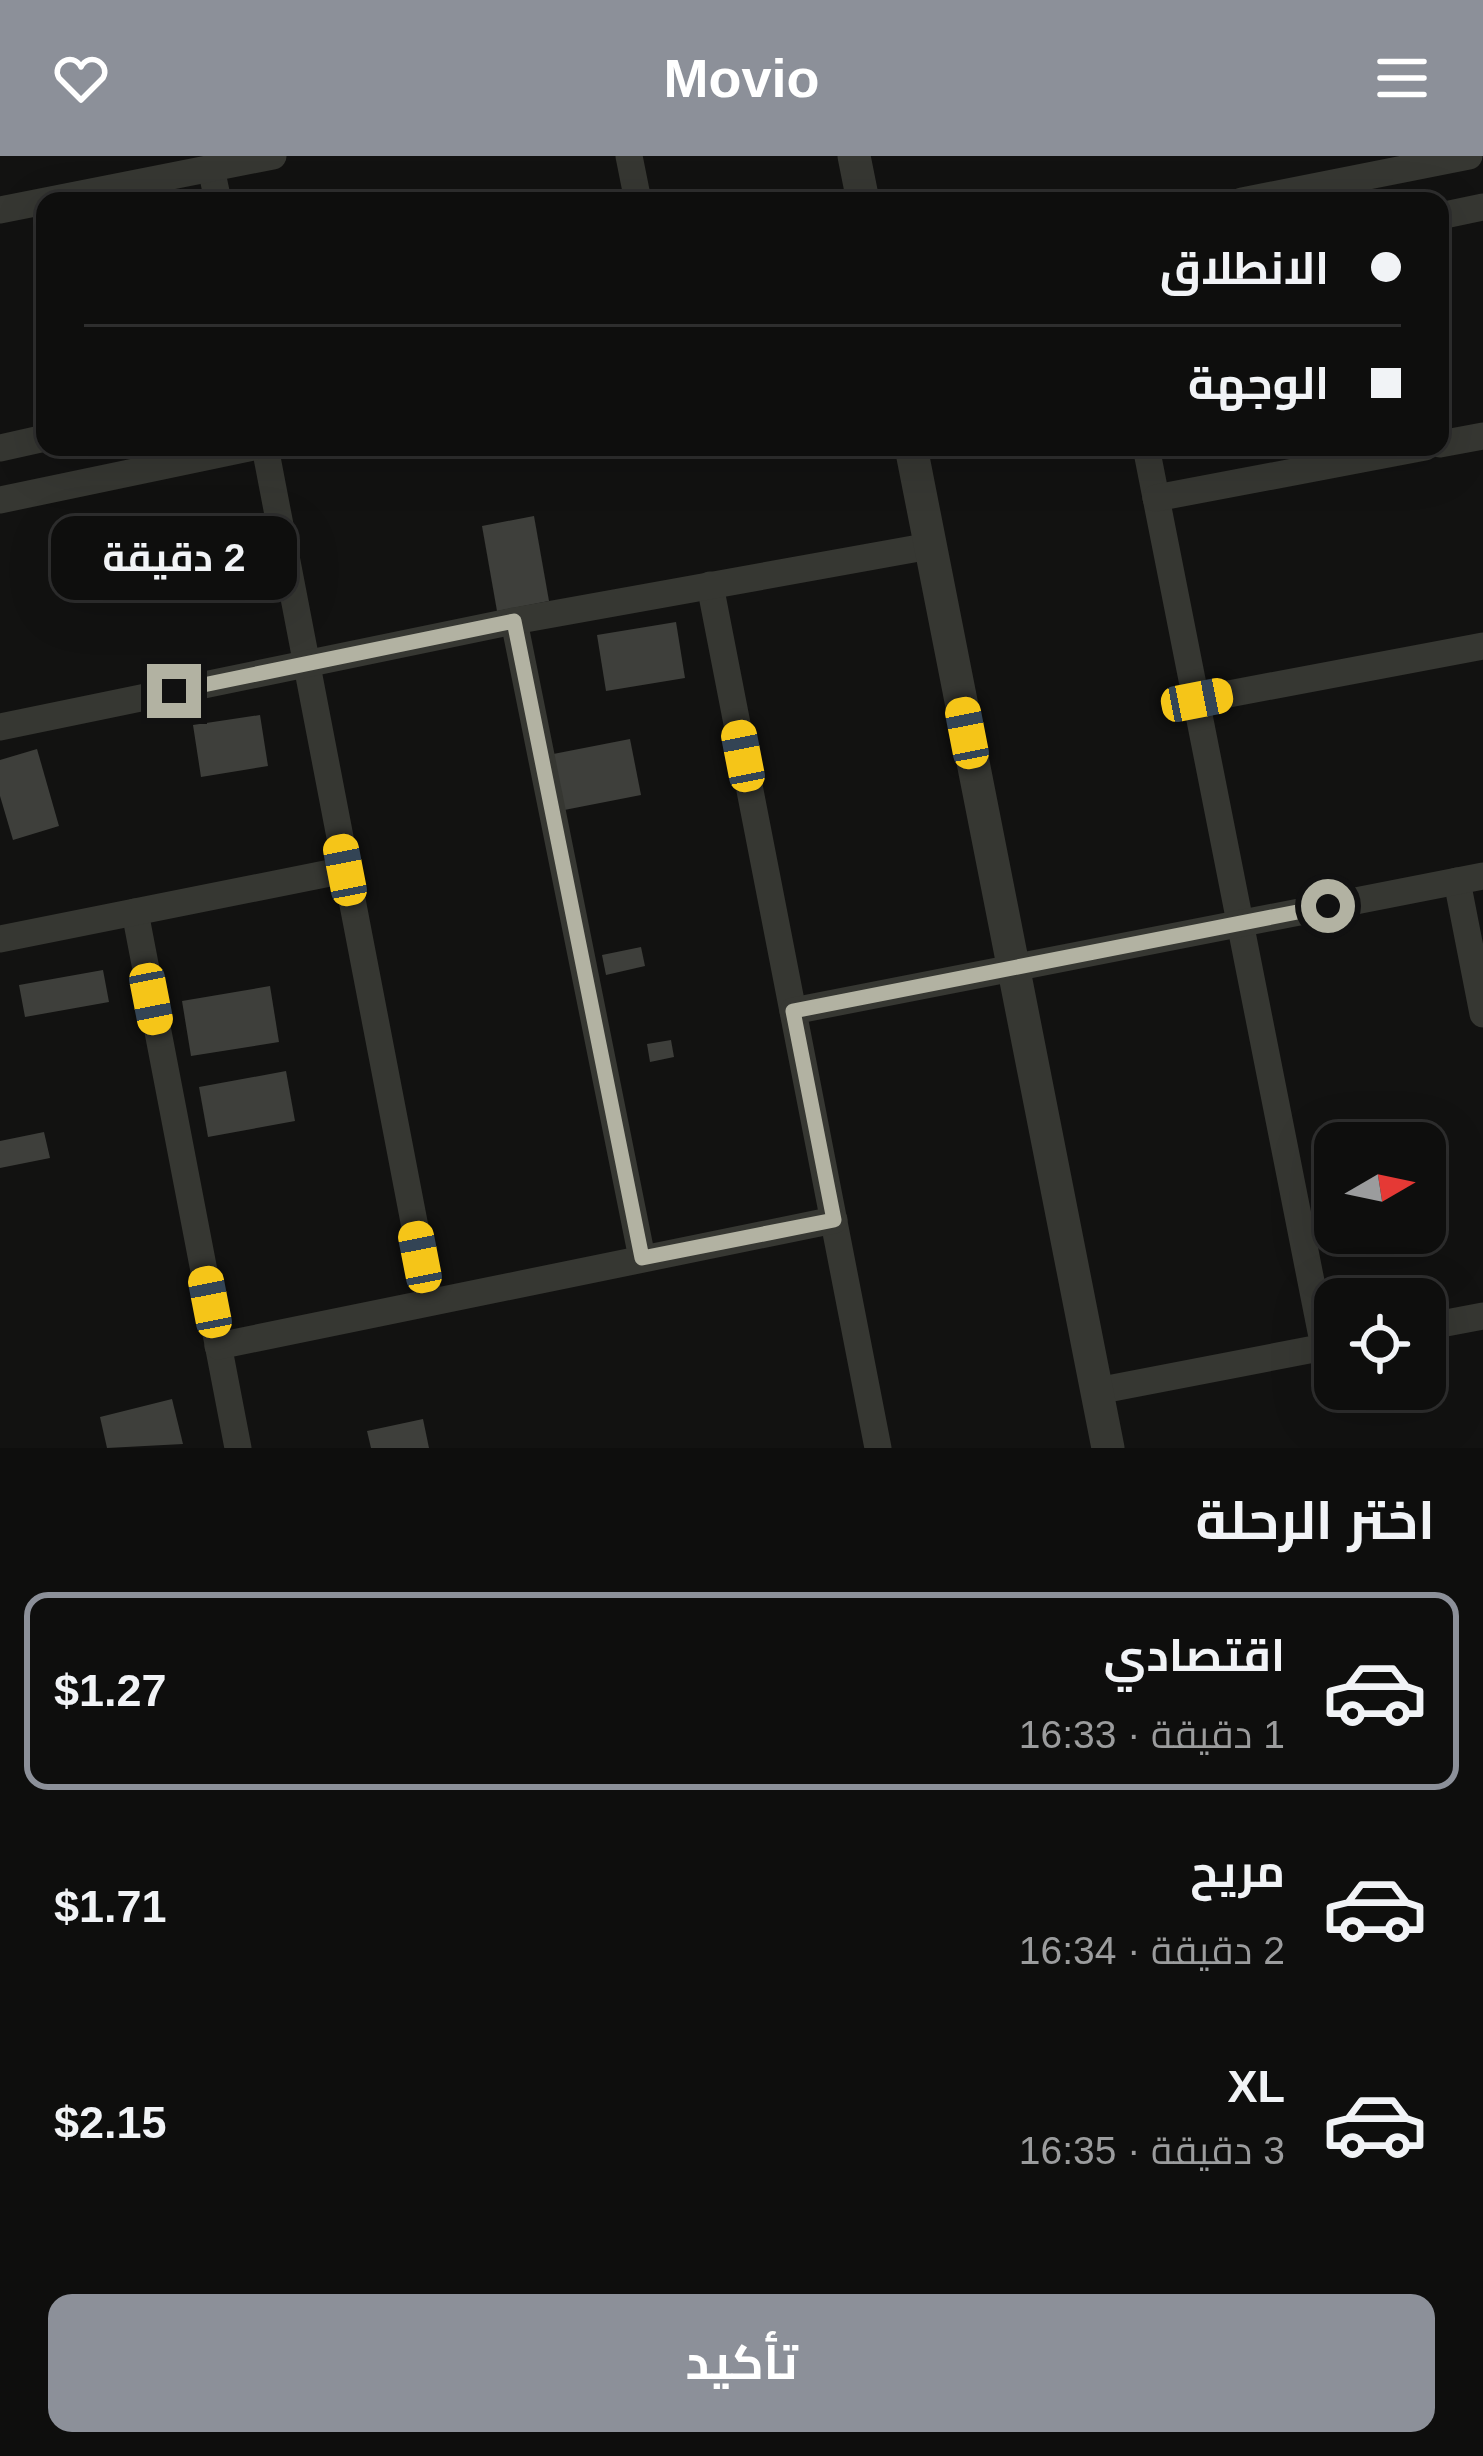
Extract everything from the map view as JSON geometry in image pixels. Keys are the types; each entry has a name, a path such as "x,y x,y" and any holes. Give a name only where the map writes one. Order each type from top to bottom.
{"street":[{"path":"79,192 273,156"},
{"path":"629,156 636,192"},
{"path":"854,156 860,192"},
{"path":"1287,192 1469,156"},
{"path":"212,168 216,192"},
{"path":"1,206 36,200"},
{"path":"1449,214 1483,207"},
{"path":"1449,442 1483,436"},
{"path":"0,448 36,440"},
{"path":"0,500 211,456"},
{"path":"267,456 429,1300"},
{"path":"913,456 1108,1448"},
{"path":"1148,456 1316,1278"},
{"path":"1156,498 1378,456"},
{"path":"0,727 514,621 931,546"},
{"path":"710,586 878,1445 847,1448"},
{"path":"514,621 642,1258"},
{"path":"1197,700 1483,646"},
{"path":"0,939 345,870"},
{"path":"793,1011 1470,878 1483,1014"},
{"path":"135,912 238,1448"},
{"path":"218,1346 834,1220"},
{"path":"1446,1323 1483,1316"},
{"path":"1097,1390 1314,1349"}],"building":[{"path":"534,516 549,601 497,611 482,526"},
{"path":"676,622 685,678 606,691 597,635"},
{"path":"260,715 268,766 201,777 193,725"},
{"path":"630,739 641,795 554,812 543,756"},
{"path":"37,749 59,826 13,840 0,796 0,760"},
{"path":"641,947 645,966 606,975 602,955"},
{"path":"103,970 109,1002 25,1017 19,985"},
{"path":"270,986 279,1042 191,1056 182,1001"},
{"path":"671,1040 674,1057 650,1062 647,1044"},
{"path":"286,1071 295,1121 208,1137 199,1087"},
{"path":"44,1132 50,1158 0,1168 0,1141"},
{"path":"172,1399 183,1444 107,1448 100,1417"},
{"path":"423,1419 429,1448 371,1448 367,1431"}],"route":[{"path":"174,691 514,621 642,1258 834,1220 793,1011 1328,906"}]}
